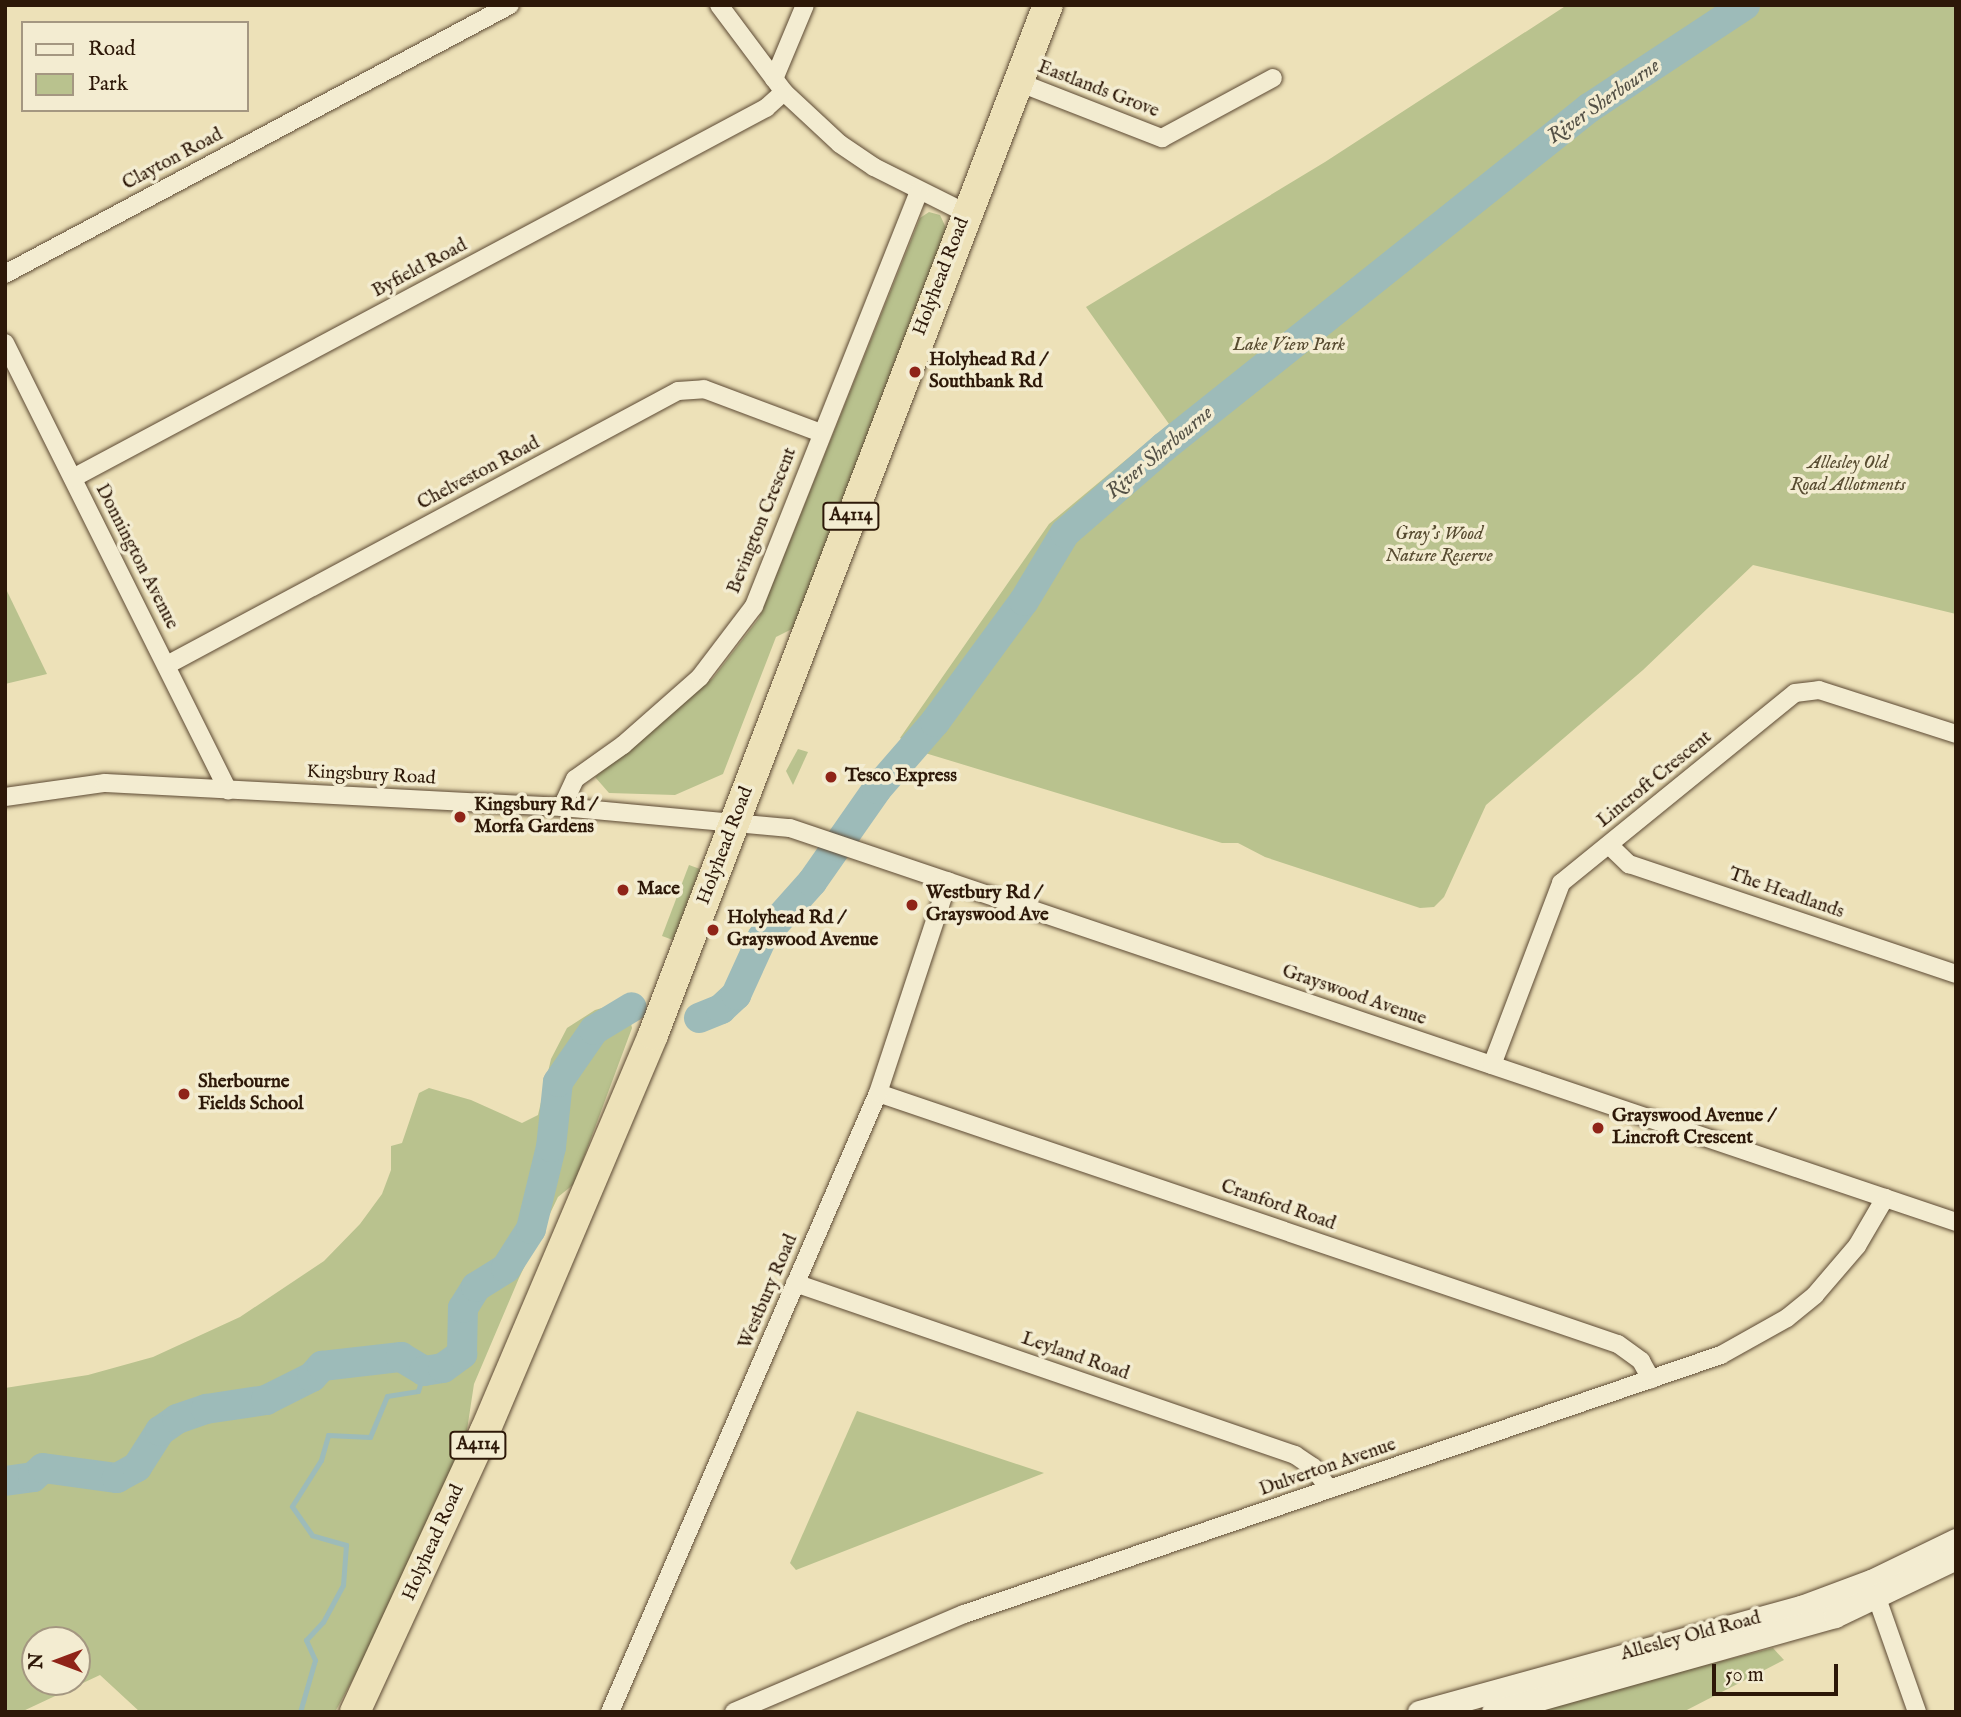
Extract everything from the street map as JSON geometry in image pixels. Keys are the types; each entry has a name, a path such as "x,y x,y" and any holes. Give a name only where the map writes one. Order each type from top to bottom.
{"highway":[{"name":"Holyhead Road","path":"355,1712 479,1444 653,1035 1048,5"}],"main road":[{"name":"Allesley Old Road","path":"1419,1712 1470,1705 1777,1614 1874,1589 1956,1540"},
{"name":"Allesley Old Road","path":"1493,1712 1776,1634 1874,1589 1956,1558"}],"street":[{"name":"Clayton Road","path":"5,274 510,5"},
{"path":"719,5 779,85 840,144 919,191 966,213"},
{"path":"779,85 805,5"},
{"name":"Eastlands Grove","path":"1018,82 1161,138 1273,78"},
{"name":"Byfield Road","path":"73,478 766,108 779,85"},
{"name":"Bevington Crescent","path":"562,807 575,779 672,703 729,644 773,565 821,433 919,191"},
{"name":"Donnington Avenue","path":"5,344 228,790"},
{"name":"Chelveston Road","path":"167,665 678,391 704,389 821,433"},
{"name":"Lincroft Crescent","path":"1492,1065 1561,883 1802,689 1819,690 1956,734"},
{"name":"Kingsbury Road","path":"5,797 105,783 562,807 736,820"},
{"name":"Grayswood Avenue","path":"736,820 790,828 824,839 1956,1222"},
{"name":"The Headlands","path":"1609,845 1629,864 1956,974"},
{"name":"Westbury Road","path":"610,1712 878,1093 948,881"},
{"name":"Cranford Road","path":"878,1093 1618,1344 1641,1361 1651,1379"},
{"name":"Dulverton Avenue","path":"734,1712 964,1614 1721,1355 1787,1318 1839,1269 1885,1198"},
{"name":"Leyland Road","path":"795,1283 1295,1455 1313,1467 1329,1489"},
{"path":"1874,1589 1917,1712"}],"green space":[{"path":"1567,5 1956,5 1956,614 1753,565 1643,670 1486,805 1444,897 1434,907 1420,908 1265,857 1238,843 1222,843 925,753 900,738 1049,524 1169,424 1086,307 1325,162"},
{"path":"929,212 940,215 947,230 794,628 776,637 723,774 675,795 609,793 595,777 713,678 759,618 920,218"},
{"path":"5,587 47,674 5,684"},
{"path":"798,749 808,752 793,785 786,771"},
{"path":"689,865 700,869 673,940 662,936"},
{"path":"626,1001 632,1028 574,1184 558,1197 519,1278 474,1384 465,1443 393,1606 335,1712 140,1712 100,1675 91,1679 91,1626 21,1626 21,1696 55,1696 21,1712 5,1712 5,1388 88,1375 153,1357 240,1317 324,1261 360,1224 382,1194 391,1170 391,1146 402,1143 419,1093 429,1088 471,1100 522,1123 538,1115 551,1059 567,1028 595,1010"},
{"path":"857,1411 1044,1473 796,1570 790,1563"},
{"path":"1773,1648 1784,1660 1683,1712 1520,1712"}],"waterway":[{"name":"River Sherbourne","path":"699,1018 721,1009 736,995 762,938 812,882 877,789 935,722 1024,601 1065,533 1164,447 1589,108 1745,5"},
{"name":"River Sherbourne","path":"5,1481 33,1477 43,1468 117,1478 137,1467 160,1431 177,1419 206,1409 266,1400 312,1377 322,1366 401,1357 424,1371 443,1368 462,1354 463,1308 476,1287 506,1268 531,1229 551,1147 558,1082 594,1030 632,1007"},
{"path":"300,1712 315,1660 306,1640 323,1622 343,1585 346,1545 312,1535 292,1506 321,1460 328,1435 370,1437 387,1396 418,1391 424,1371"}],"place":[{"name":"Holyhead Rd / Southbank Rd","path":"915,372"},
{"name":"Tesco Express","path":"831,777"},
{"name":"Kingsbury Rd / Morfa Gardens","path":"460,817"},
{"name":"Mace","path":"623,890"},
{"name":"Westbury Rd / Grayswood Ave","path":"912,905"},
{"name":"Holyhead Rd / Grayswood Avenue","path":"713,930"},
{"name":"Sherbourne Fields School","path":"184,1094"},
{"name":"Grayswood Avenue / Lincroft Crescent","path":"1598,1128"}],"park label":[{"name":"Lake View Park","path":"1289,346"},
{"name":"Allesley Old Road Allotments","path":"1848,475"},
{"name":"Gray's Wood Nature Reserve","path":"1439,546"}]}
